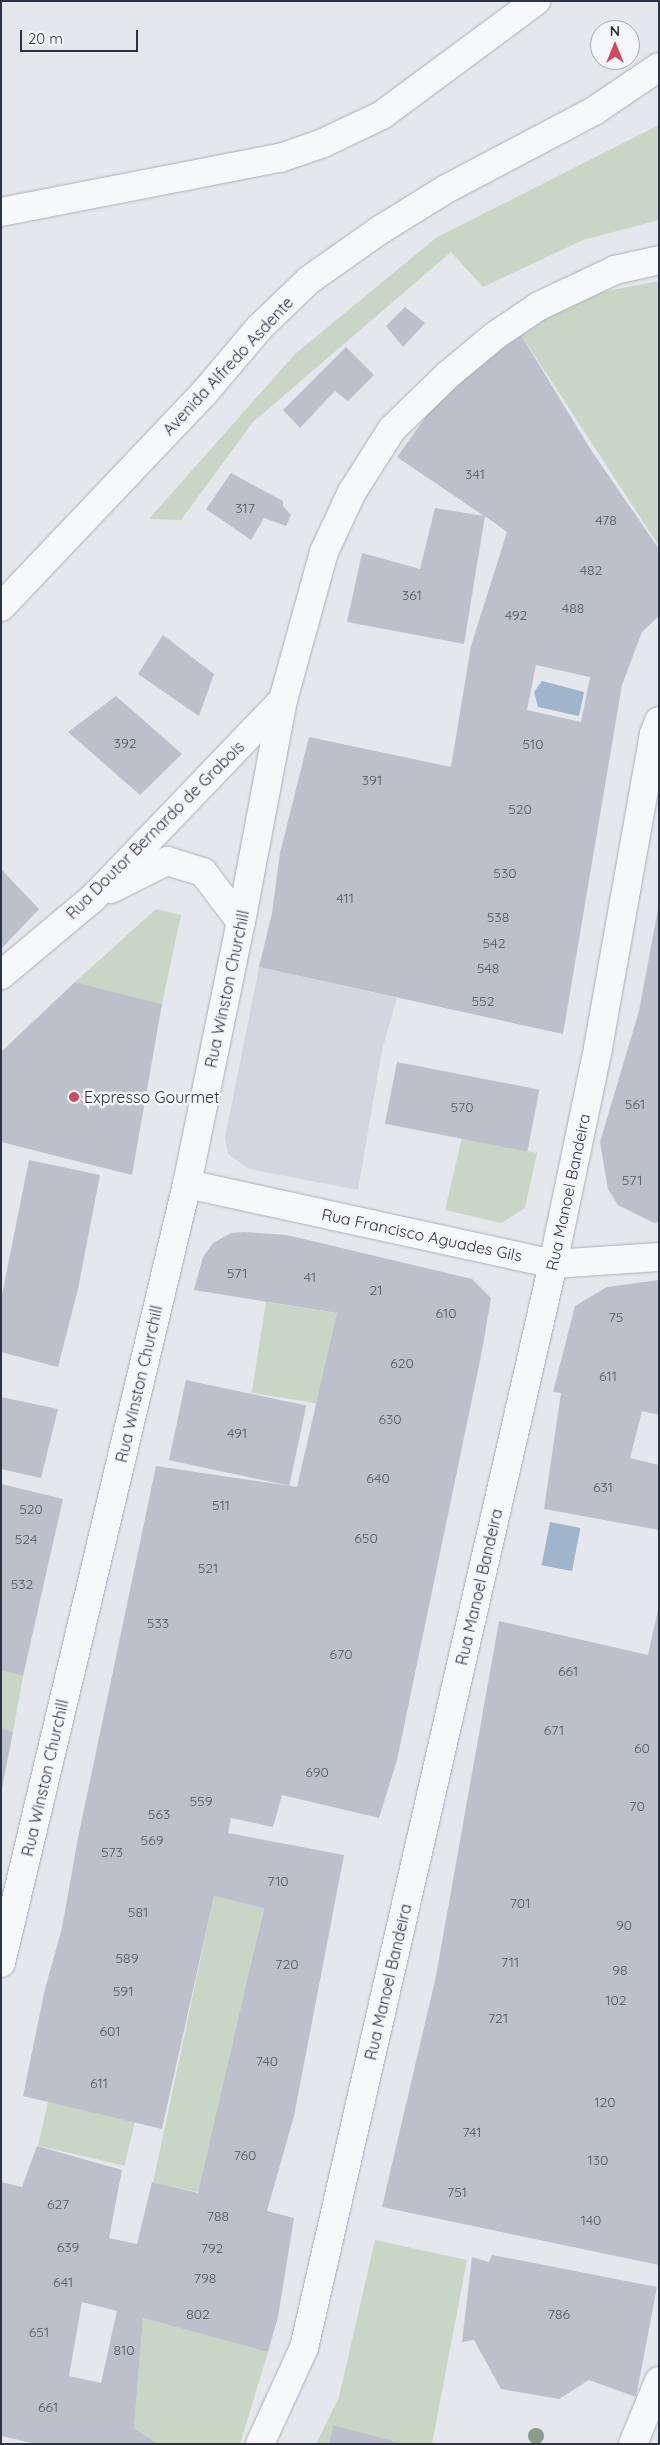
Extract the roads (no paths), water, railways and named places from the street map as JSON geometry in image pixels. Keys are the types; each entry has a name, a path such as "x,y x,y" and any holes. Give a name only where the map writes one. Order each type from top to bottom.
{"street":[{"path":"1,212 280,158 321,144 382,115 536,1"},
{"name":"Avenida Alfredo Asdente","path":"1,606 205,392 259,328 309,280 380,230 446,189 594,112 659,67"},
{"name":"Avenida Alfredo Asdente","path":"594,112 659,91"},
{"name":"Rua Winston Churchill","path":"1,1963 187,1184 241,922 283,700 324,552 352,492 392,429 449,374 496,335 539,306 615,270 659,260"},
{"name":"Rua Doutor Bernardo de Grabois","path":"1,975 93,898 283,700"},
{"name":"Rua Manoel Bandeira","path":"260,2444 304,2348 553,1264 598,1048 654,734 659,720"},
{"path":"93,898 167,861 203,872 241,922"},
{"name":"Rua Francisco Aguades Gils","path":"187,1184 553,1264 659,1256"},
{"path":"633,2444 659,2381"}],"water":[{"path":"542,681 584,692 579,716 538,707 534,692"},
{"path":"550,1522 580,1528 572,1571 542,1565"}],"place":[{"name":"Expresso Gourmet","path":"74,1097"}]}
